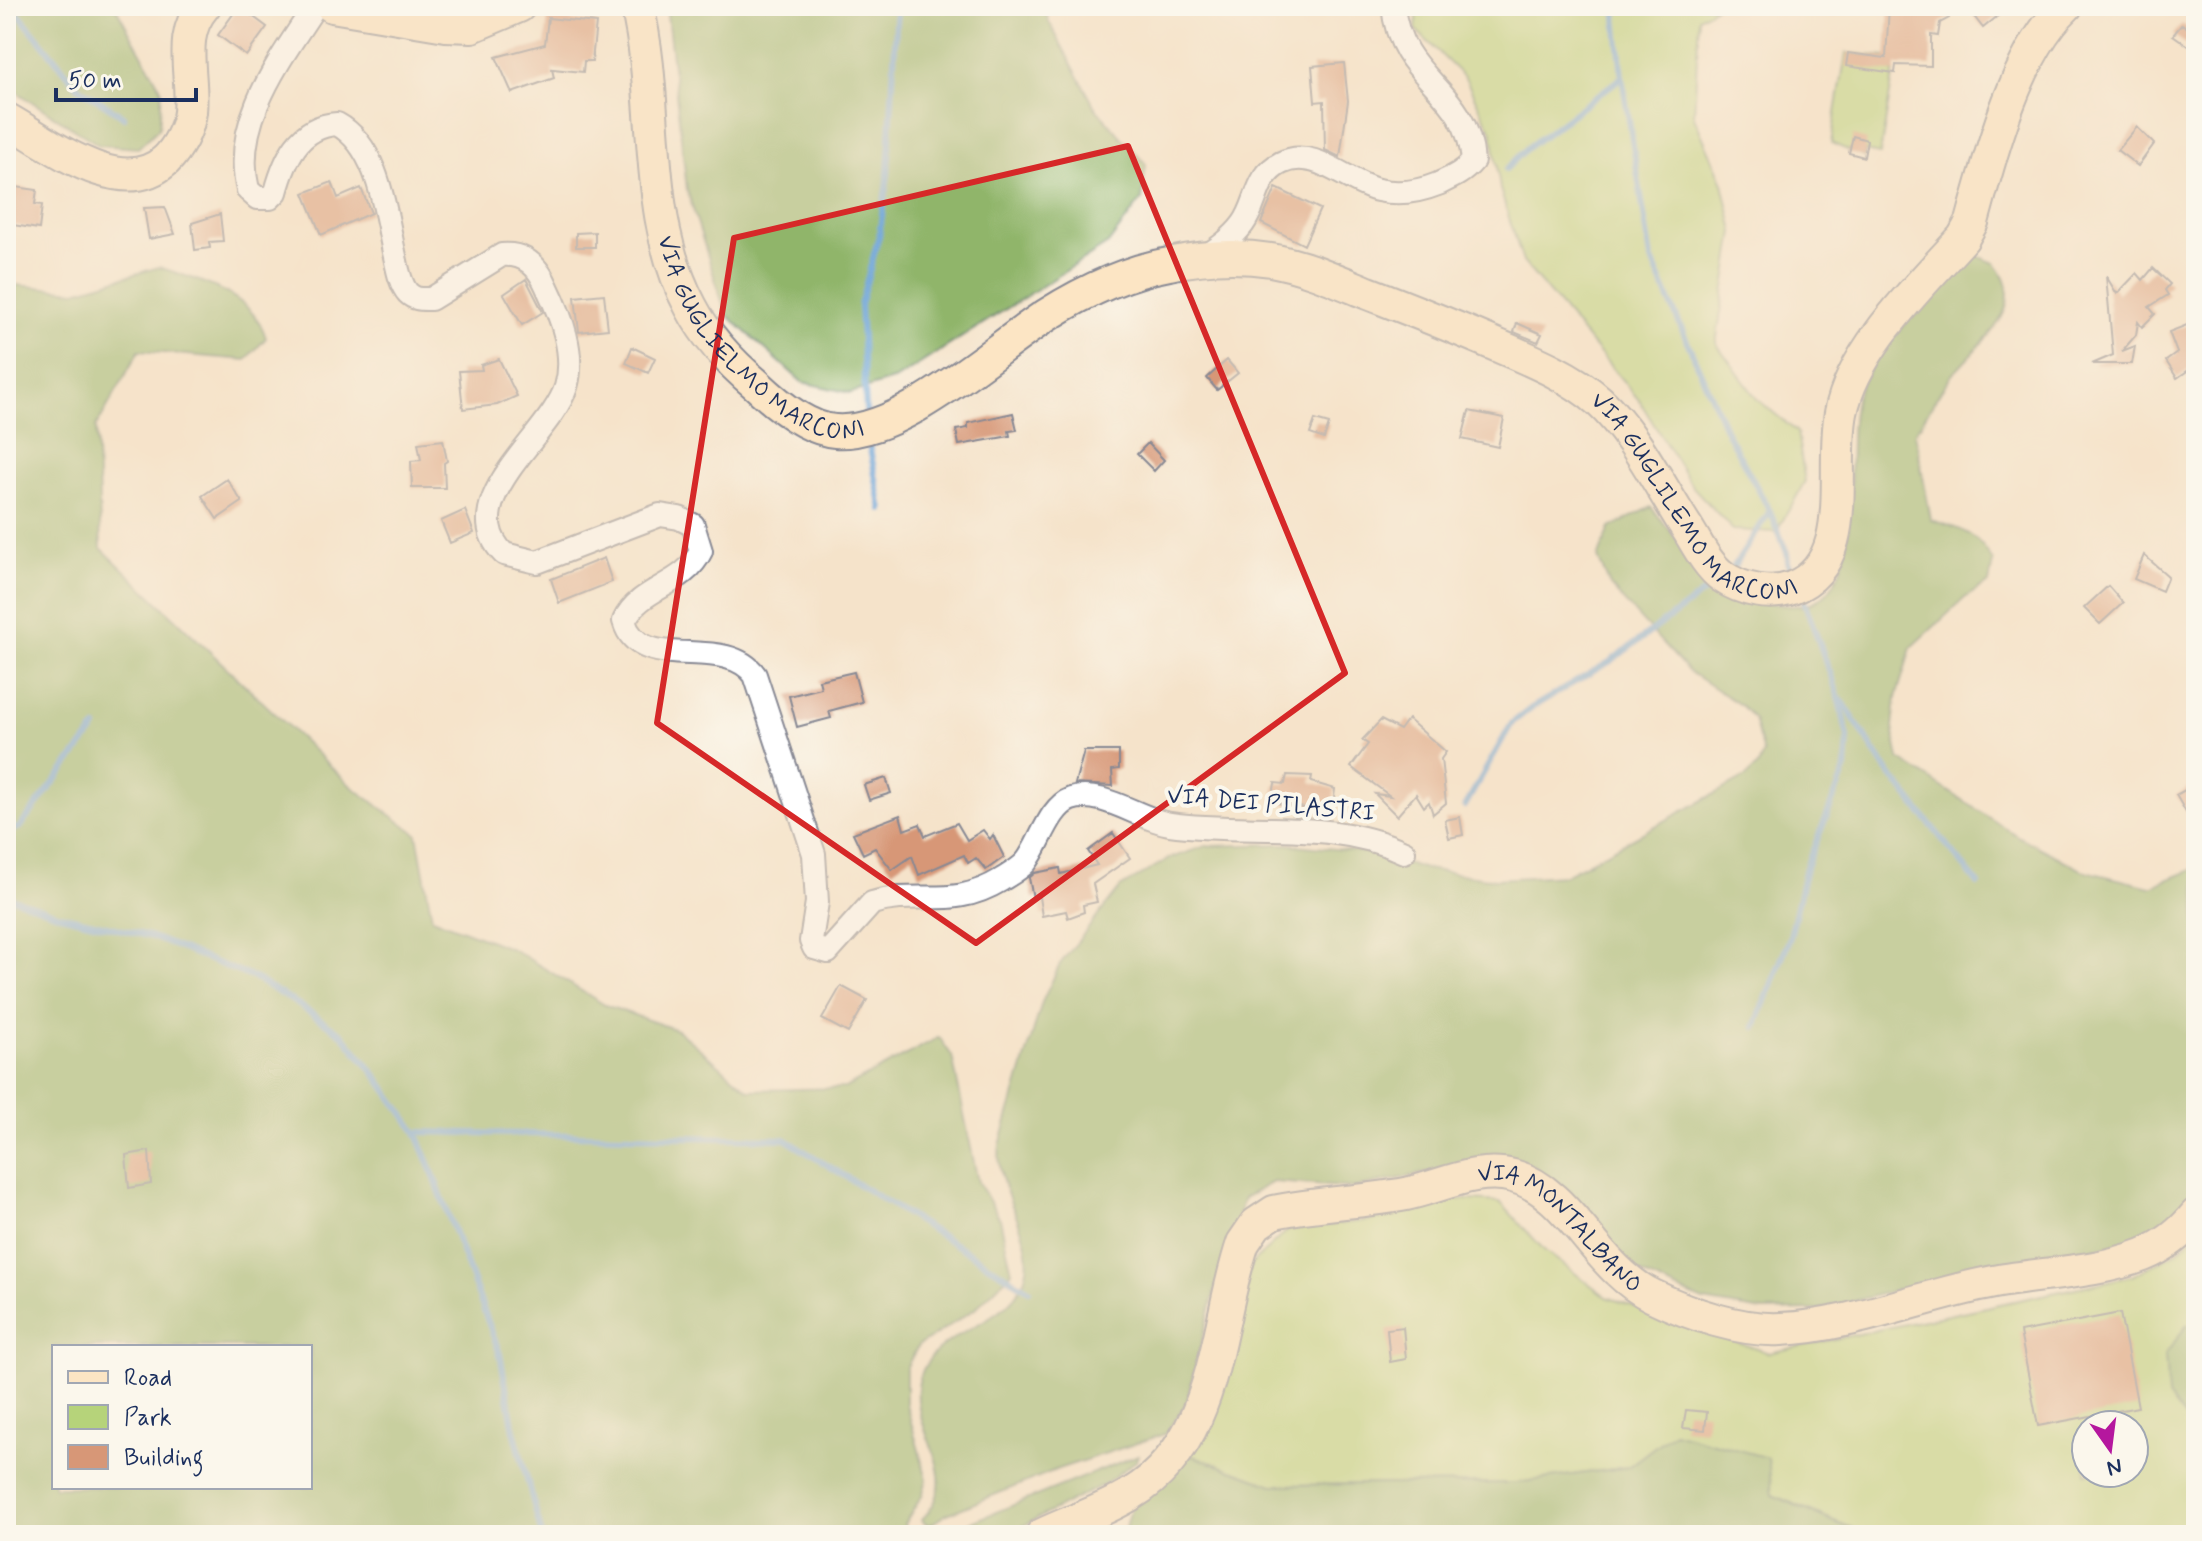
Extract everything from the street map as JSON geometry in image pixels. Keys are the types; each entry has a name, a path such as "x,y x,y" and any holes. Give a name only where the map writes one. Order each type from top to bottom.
{"street":[{"path":"6,119 87,164 115,174 136,176 156,169 171,155 184,135 190,113 188,33 193,19 204,6"},
{"name":"VIA DEI PILASTRI","path":"315,6 262,91 251,124 246,158 248,190 257,198 270,198 276,192 297,142 311,130 337,124 359,141 369,164 382,195 398,271 410,295 418,300 431,299 502,255 515,254 527,259 539,271 566,337 569,363 566,387 493,497 486,520 488,532 504,554 537,562 660,515 679,518 693,525 701,551 694,566 631,605 624,621 633,641 643,648 716,653 747,664 755,675 814,854 817,902 811,941 814,948 828,952 839,945 872,903 887,898 952,899 1000,881 1024,865 1057,809 1071,799 1084,797 1168,824 1319,831 1380,840 1404,852"},
{"path":"332,6 446,25 472,26 519,6"},
{"name":"VIA GUGLIELMO MARCONI","path":"637,6 662,221 691,308 736,367 770,397 814,426 831,431 851,431 878,425 905,413 1086,292 1149,268 1200,260"},
{"path":"1200,260 1222,246 1245,222 1260,182 1281,163 1302,158 1329,167 1376,190 1407,194 1463,174 1473,161 1472,141 1459,111 1412,63 1396,33 1393,6"},
{"name":"VIA GUGLILEMO MARCONI","path":"1200,260 1269,260 1306,268 1463,330 1572,382 1600,402 1620,426 1710,564 1722,576 1756,591 1794,588 1829,558 1834,536 1837,440 1847,386 1886,326 1963,238 1972,222 2022,67 2046,25 2066,6"},
{"name":"VIA MONTALBANO","path":"1042,1535 1131,1495 1165,1468 1186,1437 1204,1398 1243,1243 1256,1224 1274,1212 1408,1193 1467,1177 1510,1175 1548,1194 1611,1269 1633,1286 1678,1307 1754,1328 1780,1329 1818,1325 1993,1282 2092,1267 2142,1255 2166,1243 2196,1215"}],"highlighted area":[{"path":"1128,146 1345,673 976,943 657,723 734,238"}],"green space":[{"path":"6,6 115,6 162,90 159,128 138,148 99,145 6,85"},
{"path":"666,6 1045,6 1048,20 1096,109 1146,164 1142,199 1108,244 896,379 851,393 802,382 726,314 687,190"},
{"path":"1418,6 1717,6 1699,17 1694,117 1723,183 1734,232 1716,343 1757,399 1797,432 1805,482 1776,532 1733,530 1692,486 1639,400 1523,262 1500,189 1492,132 1465,78 1416,30"},
{"path":"1846,53 1896,58 1880,154 1865,151 1864,157 1831,143"},
{"path":"1969,253 1995,263 2005,280 2008,295 2005,310 1998,324 1947,382 1915,433 1931,520 1975,538 1993,562 1989,583 1966,597 1911,648 1896,698 1893,728 1899,759 2019,837 2082,870 2150,887 2196,868 2196,1191 2181,1209 2137,1240 1949,1277 1818,1310 1763,1311 1703,1301 1619,1264 1579,1206 1533,1166 1502,1157 1355,1188 1273,1182 1244,1198 1219,1274 1186,1404 1165,1434 1058,1469 945,1515 930,1525 924,1523 922,1519 934,1503 939,1487 934,1454 918,1404 918,1387 925,1367 937,1351 990,1317 1020,1289 1027,1269 1027,1254 1002,1178 1000,1145 1042,1002 1060,964 1120,888 1168,859 1206,846 1286,844 1374,853 1425,869 1495,879 1565,875 1746,777 1758,766 1763,754 1754,719 1743,707 1688,671 1610,586 1598,558 1610,528 1651,507 1703,568 1734,596 1782,605 1813,603 1833,586 1844,558 1849,524 1852,416 1858,391 1893,337"},
{"path":"159,267 223,291 237,299 259,323 266,338 246,360 139,351 96,427 101,548 351,786 417,834 432,918 514,950 605,1005 677,1030 749,1090 845,1088 939,1037 952,1056 978,1182 1000,1219 1012,1272 975,1309 918,1346 906,1368 906,1404 927,1479 922,1496 904,1524 907,1535 6,1535 6,284 76,291"},
{"path":"1454,1199 1500,1202 1545,1251 1607,1297 1769,1353 2132,1276 2177,1252 2196,1233 2196,1323 2186,1326 2168,1396 2196,1432 2196,1532 2190,1535 1869,1535 1772,1495 1674,1432 1628,1467 1516,1483 1273,1485 1187,1454 1252,1263 1288,1230 1372,1220"},
{"path":"2196,1323 2196,1432 2168,1396 2165,1355 2186,1326"},
{"path":"1674,1432 1768,1458 1772,1495 1865,1535 1124,1535 1134,1497 1187,1454 1273,1485 1516,1483 1628,1467"},
{"path":"1138,1455 1136,1461 1103,1485 1005,1535 939,1535"}],"building":[{"path":"239,6 267,27 246,56 218,35"},
{"path":"1889,6 1953,6 1949,18 1940,23 1938,36 1931,35 1931,66 1896,65 1895,73 1846,66 1848,53 1886,58"},
{"path":"1966,6 2010,6 1983,28"},
{"path":"548,18 596,23 592,61 584,61 583,72 552,69 554,78 512,93 496,57 545,44"},
{"path":"2182,24 2196,34 2190,47 2173,35"},
{"path":"1344,63 1348,101 1340,157 1325,150 1324,101 1315,102 1312,66"},
{"path":"2137,127 2154,144 2138,166 2117,150"},
{"path":"1853,136 1867,140 1864,157 1849,153"},
{"path":"332,182 338,198 361,188 371,213 321,235 304,193"},
{"path":"9,186 37,190 35,204 42,205 39,229 6,224"},
{"path":"1276,188 1320,209 1304,245 1261,223"},
{"path":"165,207 175,234 149,239 144,208"},
{"path":"220,214 223,241 209,242 210,248 195,250 192,223"},
{"path":"595,232 595,247 576,247 576,233"},
{"path":"2153,268 2170,284 2165,290 2168,295 2149,307 2155,314 2142,327 2138,322 2136,335 2122,351 2135,346 2132,364 2092,364 2113,355 2106,276 2117,294 2137,273 2143,280"},
{"path":"526,279 543,312 522,325 504,294"},
{"path":"604,294 608,329 579,332 575,297"},
{"path":"1517,323 1542,334 1538,342 1514,332"},
{"path":"2192,323 2196,332 2196,365 2177,378 2166,361 2177,353 2169,332"},
{"path":"632,347 655,358 648,373 626,363"},
{"path":"499,359 517,396 497,405 463,409 459,371 482,370 481,365"},
{"path":"1227,360 1238,373 1217,390 1207,378"},
{"path":"1469,411 1504,418 1498,447 1462,439"},
{"path":"1013,413 1017,430 1009,431 1010,436 959,445 956,430 968,428 968,423"},
{"path":"1315,420 1329,424 1324,439 1310,434"},
{"path":"443,440 447,461 444,463 445,488 412,488 411,461 421,460 418,443"},
{"path":"1148,443 1164,460 1154,471 1137,454"},
{"path":"227,479 242,502 217,519 202,496"},
{"path":"465,510 474,533 450,543 441,521"},
{"path":"2144,555 2168,576 2162,591 2134,579"},
{"path":"604,558 612,582 559,603 551,579"},
{"path":"2108,586 2123,603 2100,624 2084,608"},
{"path":"854,672 862,702 829,711 831,718 797,727 789,696 821,688 819,680"},
{"path":"1408,719 1446,752 1441,759 1446,803 1433,814 1429,802 1424,807 1416,794 1397,816 1375,794 1390,796 1351,767 1368,744 1362,740 1381,720 1400,730"},
{"path":"1084,751 1119,751 1119,769 1112,770 1113,786 1075,784"},
{"path":"1287,775 1312,776 1311,782 1335,789 1332,813 1272,802 1275,783 1285,784"},
{"path":"886,778 891,793 869,800 864,785"},
{"path":"2196,784 2196,830 2176,795"},
{"path":"900,815 904,830 920,824 925,836 957,823 967,840 983,830 990,839 993,835 1004,857 986,870 976,858 968,863 964,855 919,875 912,856 892,870 875,848 863,854 853,833"},
{"path":"1460,817 1463,835 1449,838 1445,820"},
{"path":"1113,833 1130,858 1093,884 1097,902 1083,905 1084,912 1068,918 1066,911 1042,916 1039,897 1033,898 1029,878 1035,873 1060,868 1061,874 1097,865 1088,851"},
{"path":"841,986 867,1000 848,1033 822,1019"},
{"path":"149,1151 151,1184 129,1188 126,1155"},
{"path":"2120,1313 2138,1407 2070,1409 2070,1420 2038,1426 2020,1332"},
{"path":"1403,1327 1406,1359 1390,1362 1387,1329"},
{"path":"1686,1410 1707,1412 1705,1430 1683,1428"}],"waterway":[{"path":"12,6 78,87 124,117"},
{"path":"866,411 860,305 879,236 888,174 897,6"},
{"path":"1615,6 1622,77 1651,258 1727,433 1770,511 1787,553 1789,571"},
{"path":"1506,169 1527,148 1622,77"},
{"path":"869,444 882,510"},
{"path":"1731,571 1770,511"},
{"path":"1465,806 1512,723 1531,708 1611,661 1710,588"},
{"path":"1755,1027 1790,937 1806,867 1846,768 1848,737 1837,692 1804,601"},
{"path":"1841,699 1886,769 1978,884"},
{"path":"6,833 20,827 96,728"},
{"path":"6,896 60,915 152,937 254,978 342,1034 416,1132 429,1163 500,1354 514,1430 542,1535"},
{"path":"416,1132 785,1139 1029,1290"}]}
